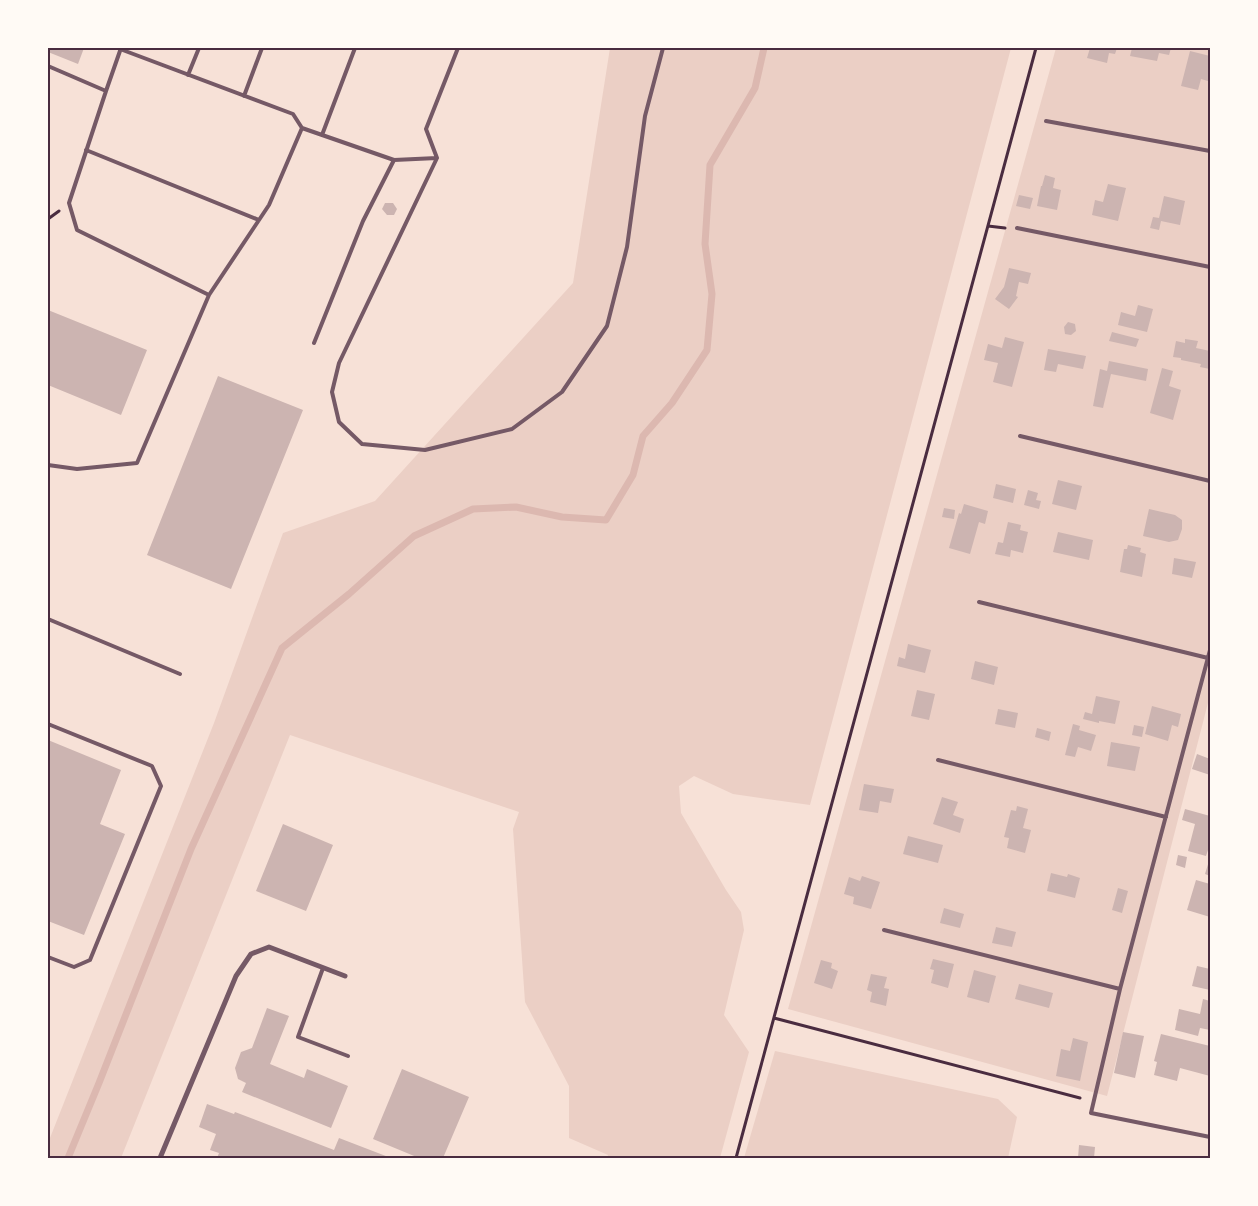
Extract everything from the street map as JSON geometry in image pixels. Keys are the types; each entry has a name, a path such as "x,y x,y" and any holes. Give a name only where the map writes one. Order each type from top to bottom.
{"street":[{"path":"160,1158 236,976 251,954 269,947 345,976"}],"lane":[{"path":"209,295 77,230 69,203 121,48 293,114 302,128 322,135 394,160 437,158"},
{"path":"188,75 199,48"},
{"path":"244,96 262,48"},
{"path":"322,135 355,48"},
{"path":"458,48 426,129 437,158 339,363 332,392 339,422 362,444 425,450 512,428 562,392 607,326 627,247 645,116 663,48"},
{"path":"48,66 106,91"},
{"path":"1046,120 1210,151"},
{"path":"48,464 77,469 137,463 209,295 269,205 302,128"},
{"path":"86,150 259,220"},
{"path":"314,343 363,222 394,160"},
{"path":"1017,228 1210,267"},
{"path":"1020,436 1210,481"},
{"path":"979,602 1208,658"},
{"path":"48,619 180,674"},
{"path":"1210,650 1120,989 1091,1113 1210,1138"},
{"path":"48,724 152,766 161,786 90,960 74,967 48,957"},
{"path":"938,760 1166,817"},
{"path":"884,930 1120,989"},
{"path":"323,968 298,1037 348,1056"}],"path":[{"path":"736,1158 1036,48"},
{"path":"774,1018 1084,1099 1091,1113"}],"shaded area":[{"path":"610,48 1011,48 810,805 733,794 694,776 679,786 681,813 741,912 744,930 724,1015 749,1052 720,1158 607,1158 608,1155 569,1138 569,1086 525,1002 513,829 519,812 290,735 121,1158 48,1158 48,1143 214,723 283,533 375,501 573,283"},
{"path":"1056,48 1210,48 1210,695 1107,1096 788,1009"},
{"path":"775,1051 998,1099 1017,1117 1008,1158 744,1158"}],"building":[{"path":"48,48 84,48 78,64 48,52"},
{"path":"1090,48 1117,48 1115,54 1109,53 1107,63 1087,58"},
{"path":"1132,48 1171,48 1169,55 1159,53 1157,61 1130,56"},
{"path":"1190,51 1210,56 1208,81 1201,79 1198,90 1181,86"},
{"path":"1045,175 1055,178 1053,188 1061,190 1057,210 1037,206"},
{"path":"1108,184 1126,188 1118,221 1092,215 1095,200 1103,202"},
{"path":"1019,195 1033,198 1030,209 1016,206"},
{"path":"1164,196 1185,201 1180,225 1161,221 1159,230 1150,228 1153,217 1159,218"},
{"path":"385,203 393,203 397,209 394,215 387,215 382,209"},
{"path":"1009,268 1031,273 1028,284 1019,282 1016,296 1018,297 1009,309 995,299 1004,287"},
{"path":"1138,305 1153,309 1147,332 1118,325 1121,312 1135,316"},
{"path":"48,310 147,350 121,415 48,385"},
{"path":"1068,322 1075,324 1076,331 1071,335 1065,334 1064,327"},
{"path":"1112,332 1139,339 1136,347 1109,341"},
{"path":"1005,337 1024,342 1012,387 993,382 998,363 984,360 988,344 1002,348"},
{"path":"1185,339 1198,341 1196,348 1210,351 1210,369 1200,367 1201,364 1173,357 1176,341 1185,343"},
{"path":"1048,349 1086,356 1083,369 1058,364 1056,372 1044,370"},
{"path":"1109,361 1148,369 1146,381 1111,374 1103,408 1093,406 1100,369 1107,371"},
{"path":"1162,368 1173,371 1169,386 1181,390 1173,420 1150,413"},
{"path":"218,376 303,410 231,589 147,555"},
{"path":"1058,480 1082,486 1076,510 1052,504"},
{"path":"996,484 1016,489 1013,503 993,498"},
{"path":"1028,490 1038,493 1036,500 1041,501 1039,509 1024,505"},
{"path":"964,504 988,511 985,524 979,522 970,554 949,548 959,513 961,514"},
{"path":"944,508 955,510 954,519 942,517"},
{"path":"1149,509 1175,515 1182,520 1182,529 1178,540 1169,542 1143,536"},
{"path":"1008,522 1021,525 1020,530 1028,532 1023,553 1011,550 1010,557 995,554 998,542 1003,543"},
{"path":"1058,532 1093,540 1089,560 1053,552"},
{"path":"1128,545 1141,548 1140,552 1146,554 1142,577 1120,572 1124,549 1127,549"},
{"path":"1174,558 1196,562 1192,578 1172,574"},
{"path":"908,644 931,650 925,673 897,666 899,657 905,659"},
{"path":"975,661 998,667 994,685 971,679"},
{"path":"917,690 935,694 929,720 911,716"},
{"path":"1096,696 1120,701 1115,724 1083,719 1085,712 1092,714"},
{"path":"1152,706 1181,714 1178,727 1172,725 1168,741 1145,734"},
{"path":"998,709 1018,713 1015,728 995,724"},
{"path":"1073,724 1080,726 1079,730 1096,735 1091,751 1078,747 1075,757 1065,755"},
{"path":"1134,725 1144,727 1142,737 1132,735"},
{"path":"1037,728 1051,732 1049,741 1035,737"},
{"path":"48,740 121,770 100,824 125,834 84,935 48,921"},
{"path":"1111,742 1140,747 1135,771 1107,766"},
{"path":"1197,754 1210,759 1210,775 1192,769"},
{"path":"864,784 894,789 891,803 880,801 878,813 859,810"},
{"path":"942,797 958,802 953,815 964,819 960,833 933,824"},
{"path":"1017,806 1028,809 1023,828 1031,830 1025,853 1007,848 1009,838 1004,837 1011,810 1016,811"},
{"path":"1185,809 1210,816 1210,847 1206,856 1188,851 1195,824 1182,820"},
{"path":"283,824 333,845 306,911 256,891"},
{"path":"908,836 943,845 938,863 903,854"},
{"path":"1178,855 1187,857 1185,868 1176,865"},
{"path":"1210,861 1210,876 1205,874"},
{"path":"1051,873 1067,877 1068,874 1080,878 1075,898 1047,891"},
{"path":"862,876 880,882 871,909 853,904 854,897 844,894 849,877 860,881"},
{"path":"1196,880 1210,884 1210,917 1187,910"},
{"path":"1118,888 1128,891 1122,913 1112,910"},
{"path":"944,908 964,914 960,928 940,923"},
{"path":"996,927 1016,932 1012,947 992,943"},
{"path":"933,959 954,964 948,988 931,983 934,970 930,969"},
{"path":"821,960 832,963 831,968 838,971 832,989 814,983"},
{"path":"1197,966 1210,969 1210,990 1192,986"},
{"path":"974,970 996,976 989,1003 967,997"},
{"path":"871,974 887,977 884,988 889,989 886,1006 870,1002 872,992 867,990"},
{"path":"1019,984 1053,993 1049,1008 1015,999"},
{"path":"1203,999 1210,1001 1210,1030 1200,1028 1198,1036 1175,1030 1179,1009 1200,1014"},
{"path":"267,1008 289,1016 270,1064 304,1078 307,1069 348,1086 331,1128 242,1092 246,1083 238,1079 235,1068 241,1052 252,1048"},
{"path":"1123,1032 1144,1036 1135,1078 1114,1073"},
{"path":"1161,1034 1210,1046 1210,1076 1180,1068 1177,1081 1154,1075 1157,1062 1154,1061"},
{"path":"1073,1038 1088,1042 1080,1081 1056,1076 1061,1049 1070,1051"},
{"path":"402,1069 469,1097 443,1158 419,1158 373,1139"},
{"path":"207,1104 234,1114 235,1112 334,1150 339,1138 391,1158 217,1158 219,1153 210,1150 216,1134 199,1127"},
{"path":"1079,1145 1095,1147 1094,1158 1078,1158"}],"waterway":[{"path":"68,1158 191,849 282,648 349,594 414,536 473,509 516,507 562,517 606,520 633,475 643,436 672,403 707,350 712,294 705,244 710,165 755,88 764,48"}]}
